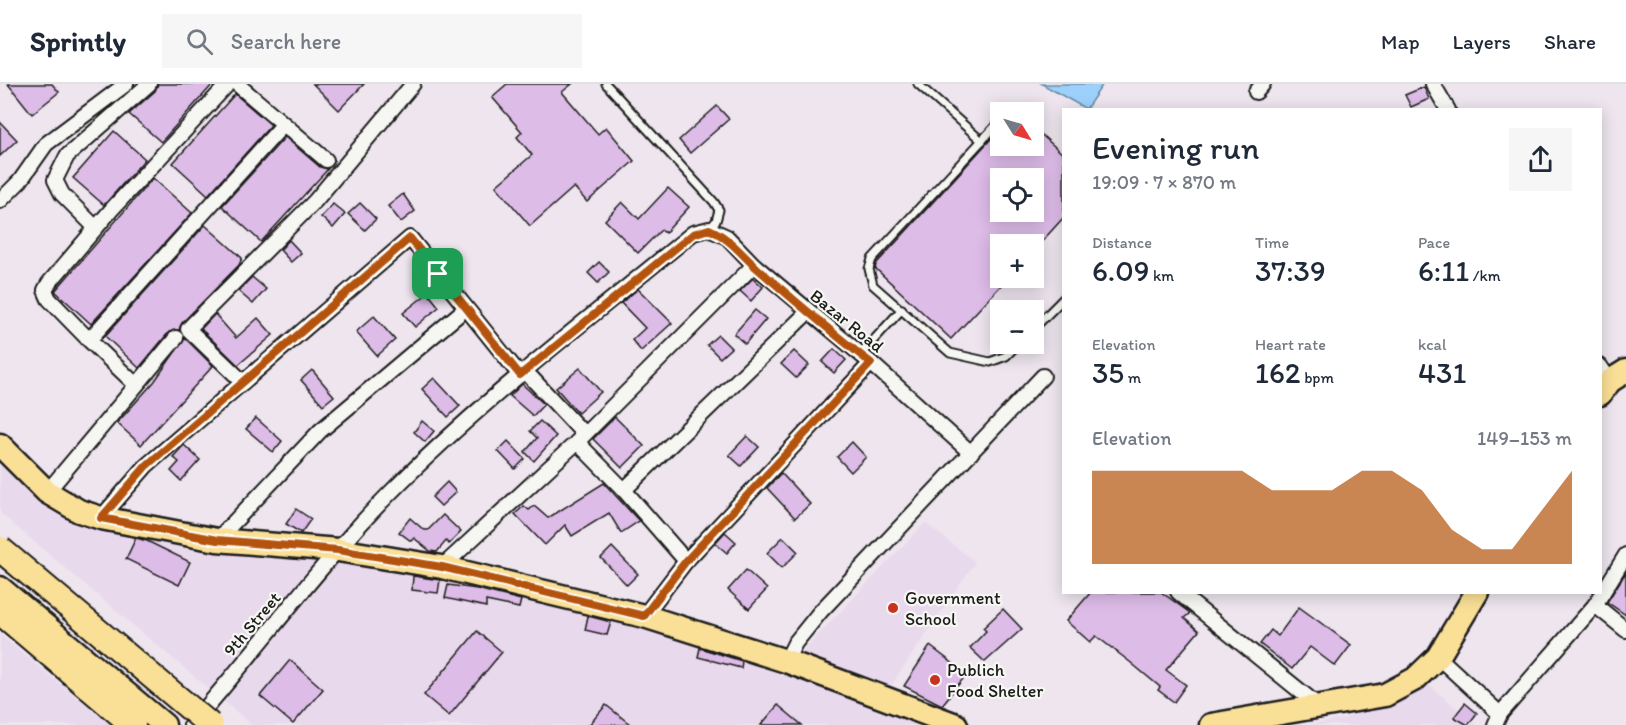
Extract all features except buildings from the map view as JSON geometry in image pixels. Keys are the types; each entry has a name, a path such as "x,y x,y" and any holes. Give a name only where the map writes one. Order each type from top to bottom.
{"highway":[{"path":"0,549 198,724"},
{"path":"0,612 133,725"}],"main road":[{"path":"0,445 47,492 79,511 101,518 217,540 338,550 442,567 644,616 786,661 943,723"},
{"path":"0,562 198,724"},
{"path":"0,588 164,725"},
{"path":"1211,725 1321,708 1385,695 1415,679 1438,657 1476,594"}],"street":[{"path":"0,201 20,181 46,144 126,84"},
{"path":"96,228 62,194 55,180 67,156 149,84"},
{"path":"135,384 49,299 45,290 96,228 228,84"},
{"path":"237,84 326,160"},
{"path":"243,382 188,329 315,201 413,84"},
{"path":"1433,84 1447,108"},
{"path":"89,340 283,124"},
{"name":"Bazar Road","path":"709,229 727,237 754,265 866,359 971,453"},
{"name":"9th Street","path":"198,724 338,550 390,493 523,373 693,234 709,229"},
{"path":"101,518 146,466 410,238 465,309 686,561"},
{"path":"442,567 580,438 754,265"},
{"path":"217,540 320,431 465,309"},
{"path":"624,490 808,312"},
{"path":"47,492 135,384 176,338"},
{"path":"644,616 686,561 866,359"},
{"path":"786,661 795,643 820,612 1043,376"},
{"path":"1602,592 1626,555"},
{"path":"1180,594 1321,708"},
{"path":"1438,657 1497,719 1601,594"},
{"path":"1594,604 1626,630"}],"lane":[{"path":"606,84 714,202 719,210 716,220 709,229"},
{"path":"918,84 982,141"},
{"path":"990,132 872,259 869,269 873,285 950,353 990,362 1008,354"},
{"path":"1044,318 1062,299"},
{"path":"866,359 902,309"}],"shaded area":[{"path":"0,464 14,477 82,525 205,547 397,571 639,627 934,725 252,725 0,513"},
{"name":"Government School","path":"925,523 975,562 890,687 799,655"},
{"path":"0,635 111,725 0,725"},
{"path":"1428,684 1476,725 1309,725 1343,719"}],"water":[{"path":"1042,84 1103,84 1087,108"}],"place":[{"name":"Government School","path":"893,608"},
{"name":"Publich Food Shelter","path":"935,680"}],"route":[{"path":"709,229 727,237 754,265 871,363 686,561 644,616 442,567 338,550 217,540 101,518 146,466 410,238 438,274 520,375 693,234 709,229"}]}
